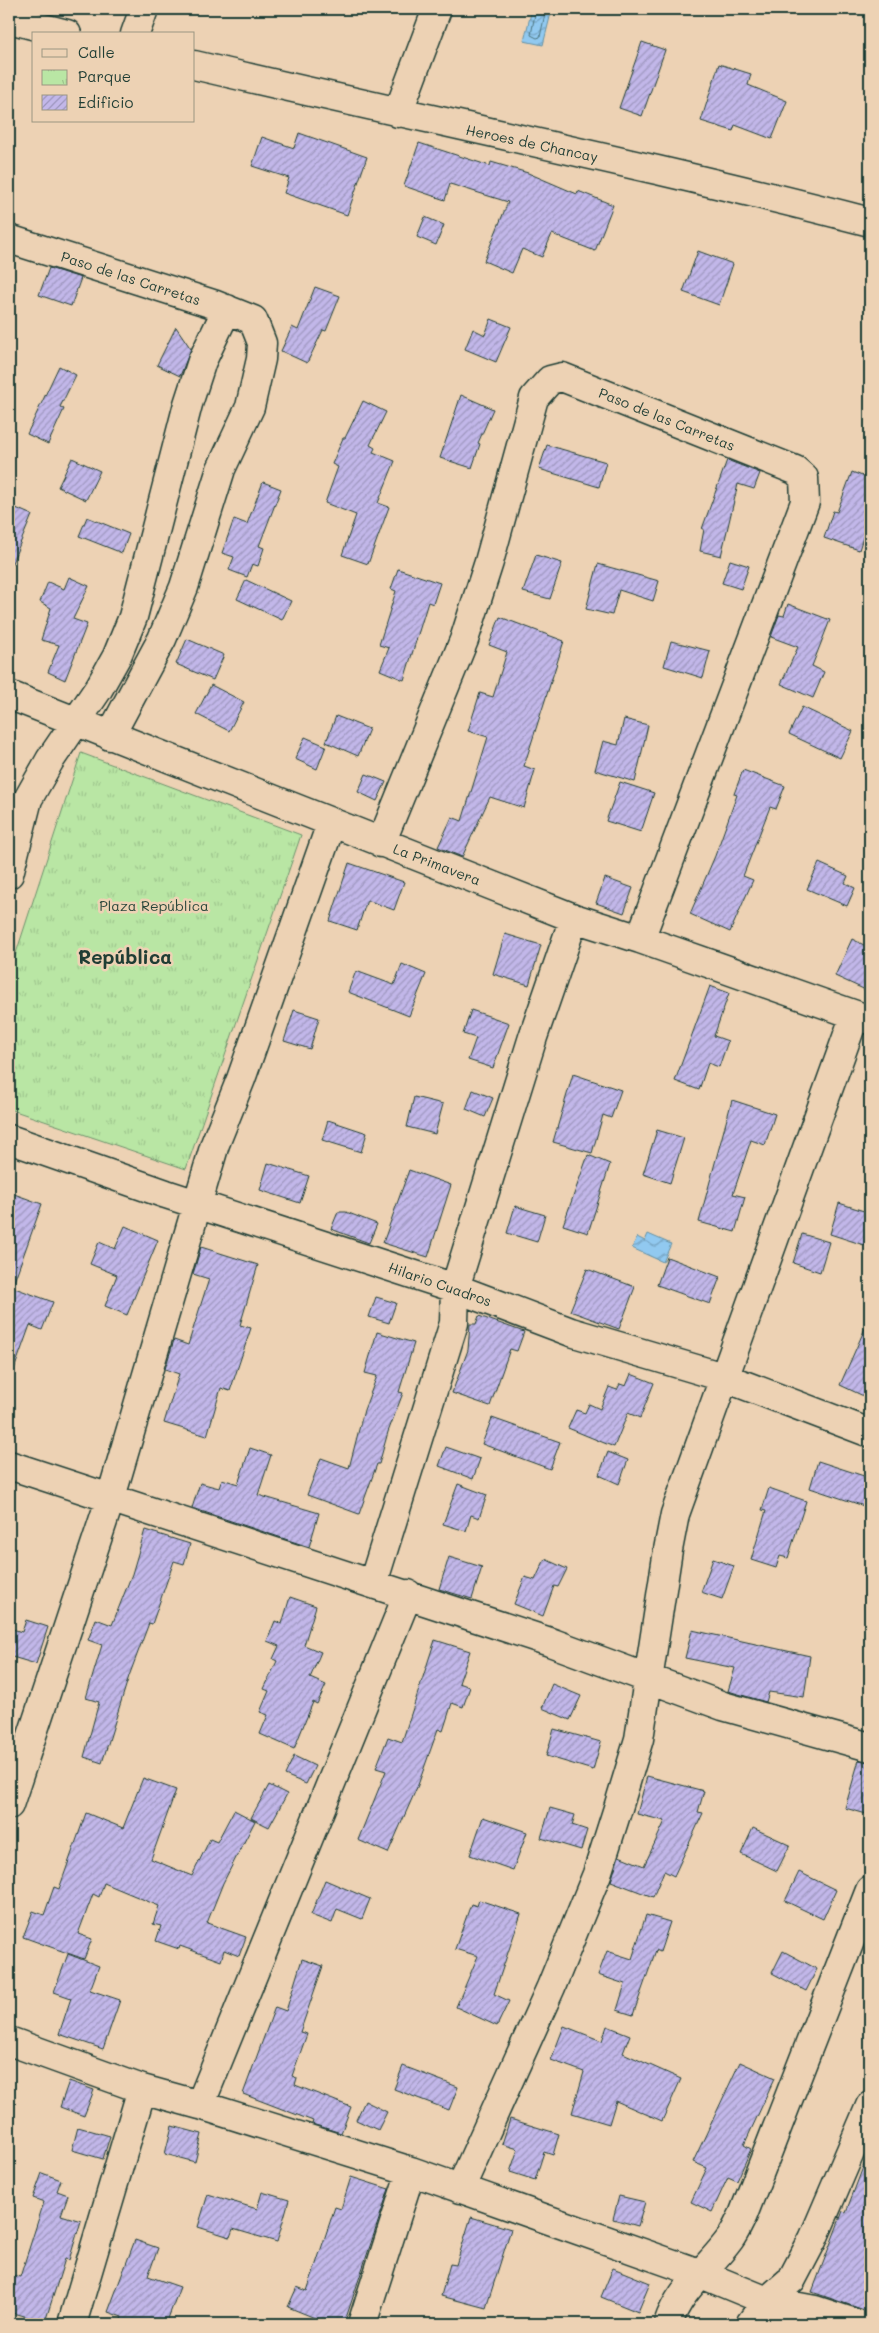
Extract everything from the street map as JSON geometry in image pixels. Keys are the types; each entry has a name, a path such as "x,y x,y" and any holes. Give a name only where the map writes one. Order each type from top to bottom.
{"street":[{"path":"136,32 144,9"},
{"path":"398,113 437,9"},
{"path":"9,19 58,32"},
{"name":"Heroes de Chancay","path":"195,65 398,113 732,186 870,222"},
{"name":"Paso de las Carretas","path":"9,239 227,309 253,320 262,343 261,359 250,407 221,469 180,596 162,639 110,736"},
{"path":"9,874 28,799 50,760 77,723 117,656 133,617 188,404 202,361 227,309"},
{"name":"Paso de las Carretas","path":"381,843 464,640 489,562 534,398 550,380 562,377 795,470 804,478 805,502 640,939"},
{"name":"La Primavera","path":"9,695 331,824 574,918 640,939 862,1017"},
{"path":"9,1805 111,1498 215,1144 241,1079 331,824"},
{"path":"373,1583 454,1323 455,1288 533,1037 574,918"},
{"path":"460,2189 551,1987 597,1874 639,1739 675,1514 723,1377 862,1017"},
{"name":"Hilario Cuadros","path":"9,1139 198,1205 455,1288 571,1332 723,1377 870,1433"},
{"path":"9,1465 408,1594 550,1642 723,1706 870,1748"},
{"path":"200,2105 408,1594"},
{"path":"668,2324 673,2307 699,2273 730,2238 743,2215 870,1890"},
{"path":"9,2041 142,2089 411,2170 699,2273 767,2301 815,2310 858,2324"},
{"path":"72,2324 142,2089"},
{"path":"750,2324 767,2301 792,2279 809,2247 870,2106"},
{"path":"362,2324 411,2170"}],"green space":[{"name":"Plaza República","path":"81,753 301,835 186,1169 9,1109 9,975"}],"water":[{"path":"532,9 552,9 543,45 524,41"},
{"path":"648,1234 671,1244 663,1262 632,1248 637,1237 645,1241"}],"building":[{"path":"642,42 665,50 642,116 619,108"},
{"path":"719,64 751,74 748,85 787,101 772,139 735,125 733,131 701,121"},
{"path":"299,133 367,157 347,215 284,193 289,178 252,166 262,137 294,148"},
{"path":"419,143 490,166 491,162 528,173 577,194 578,191 613,205 595,251 552,234 542,257 522,249 512,273 484,261 508,202 450,184 445,200 404,186"},
{"path":"425,217 444,225 436,245 417,237"},
{"path":"698,251 733,264 719,305 683,292"},
{"path":"49,268 81,278 71,306 39,295"},
{"path":"315,287 340,296 326,331 323,330 307,363 281,351 292,327 298,330"},
{"path":"491,319 511,327 496,362 465,349 473,329 485,335"},
{"path":"176,327 191,349 180,376 157,365"},
{"path":"59,366 76,375 60,407 64,409 48,444 27,434"},
{"path":"461,395 493,409 478,443 480,444 472,468 440,458"},
{"path":"363,401 386,412 370,445 375,448 373,452 395,461 378,503 389,507 368,564 342,555 356,515 325,503 338,467 332,464 343,438 345,438"},
{"path":"547,445 606,462 599,487 539,469"},
{"path":"72,458 100,471 86,500 58,487"},
{"path":"727,460 760,473 754,489 738,484 721,556 700,551 704,529 702,529"},
{"path":"852,472 870,479 870,515 859,550 824,538 833,511 837,512"},
{"path":"263,482 281,489 259,546 264,548 258,566 252,564 247,577 229,570 234,557 222,553 234,519 247,524"},
{"path":"9,505 32,515 9,570"},
{"path":"87,517 129,534 122,553 79,536"},
{"path":"536,555 562,563 550,599 523,592"},
{"path":"730,560 749,566 741,589 722,583"},
{"path":"598,564 659,581 653,601 619,590 612,615 586,609"},
{"path":"398,569 440,583 433,604 428,602 404,680 380,670 389,648 379,645 396,591 391,589"},
{"path":"69,577 89,586 73,619 87,624 65,680 48,672 59,645 41,640 51,608 40,602 48,582 64,589"},
{"path":"246,580 291,601 282,620 237,599"},
{"path":"788,604 830,620 812,666 824,672 813,698 781,684 798,647 771,637 779,615 784,616"},
{"path":"500,617 564,641 524,766 535,770 524,808 490,797 462,857 438,847 452,817 462,821 488,737 468,731 480,693 493,697 507,652 489,645"},
{"path":"187,639 224,655 213,680 176,664"},
{"path":"671,641 710,651 703,678 664,666"},
{"path":"211,685 244,702 229,731 196,714"},
{"path":"802,707 853,731 840,758 789,734"},
{"path":"336,716 369,729 358,756 326,742"},
{"path":"624,719 648,725 635,782 595,770 603,741 618,745"},
{"path":"305,737 326,746 317,769 295,759"},
{"path":"743,770 785,786 776,809 770,807 743,876 753,880 730,932 690,914 715,856 737,795 734,794"},
{"path":"366,774 386,782 377,801 358,792"},
{"path":"620,782 654,793 641,832 606,821"},
{"path":"349,863 404,882 394,910 367,900 357,930 330,921"},
{"path":"819,863 848,876 845,883 855,888 847,906 807,889"},
{"path":"605,878 633,888 624,913 596,903"},
{"path":"505,934 541,945 529,985 493,974"},
{"path":"852,939 870,948 870,992 835,976"},
{"path":"402,964 426,974 409,1016 348,992 356,971 394,985"},
{"path":"710,986 729,993 714,1036 728,1041 719,1067 708,1063 699,1090 675,1081"},
{"path":"294,1010 319,1018 310,1049 284,1041"},
{"path":"471,1010 509,1023 493,1068 468,1060 476,1038 463,1034"},
{"path":"573,1074 621,1090 611,1118 603,1115 592,1153 553,1142"},
{"path":"473,1090 493,1098 485,1117 466,1109"},
{"path":"414,1097 443,1104 435,1134 407,1127"},
{"path":"732,1100 775,1114 765,1145 751,1140 733,1194 745,1197 735,1232 699,1222"},
{"path":"328,1120 367,1133 361,1152 322,1140"},
{"path":"657,1130 684,1138 670,1183 643,1174"},
{"path":"588,1155 610,1164 588,1233 563,1225"},
{"path":"268,1163 309,1176 300,1203 260,1190"},
{"path":"409,1170 451,1185 428,1257 383,1243"},
{"path":"14,1194 42,1204 12,1287 53,1302 42,1330 30,1325 12,1375 9,1375 9,1209"},
{"path":"839,1203 870,1213 870,1247 830,1234"},
{"path":"515,1206 545,1215 537,1242 507,1233"},
{"path":"338,1212 346,1212 377,1224 369,1243 331,1229"},
{"path":"125,1226 158,1240 127,1315 105,1306 117,1275 90,1264 99,1242 115,1249"},
{"path":"802,1234 829,1242 820,1272 793,1263"},
{"path":"201,1247 258,1265 240,1325 251,1328 230,1391 221,1388 207,1436 164,1423 179,1374 165,1369 174,1340 188,1345 209,1279 193,1274"},
{"path":"667,1257 720,1277 710,1304 657,1285"},
{"path":"587,1269 635,1287 619,1329 570,1311"},
{"path":"376,1297 396,1303 389,1323 369,1317"},
{"path":"479,1316 524,1332 517,1351 510,1349 490,1406 452,1393 468,1350 470,1324 476,1324"},
{"path":"870,1317 870,1399 840,1385"},
{"path":"377,1332 414,1343 399,1392 403,1393 388,1432 379,1464 377,1464 359,1514 307,1495 321,1458 349,1468 364,1410 377,1376 365,1373"},
{"path":"631,1374 654,1383 640,1418 628,1413 614,1447 568,1428 576,1410 585,1413 589,1404 600,1409 609,1387 617,1390 620,1384 626,1386"},
{"path":"492,1418 560,1442 550,1469 482,1444"},
{"path":"446,1447 480,1459 473,1479 439,1466"},
{"path":"250,1448 271,1455 258,1495 319,1513 309,1547 192,1508 200,1483 219,1488 222,1479 238,1484"},
{"path":"608,1452 628,1460 619,1484 599,1475"},
{"path":"818,1461 870,1478 870,1508 810,1488"},
{"path":"458,1484 487,1495 479,1518 471,1515 466,1531 443,1524"},
{"path":"769,1488 806,1501 788,1558 780,1556 776,1568 751,1560 766,1511 762,1510"},
{"path":"145,1530 190,1544 184,1564 174,1561 152,1624 149,1623 129,1676 102,1763 84,1757 99,1702 86,1698 102,1645 88,1640 96,1619 112,1625 132,1574"},
{"path":"449,1557 482,1567 472,1599 439,1589"},
{"path":"545,1559 567,1569 558,1587 554,1586 543,1616 514,1604 525,1577 535,1580"},
{"path":"713,1559 734,1566 722,1599 701,1592"},
{"path":"290,1597 316,1606 304,1645 321,1652 310,1678 326,1685 317,1704 313,1702 294,1749 260,1734 268,1715 260,1712 269,1691 264,1689 277,1661 273,1659 279,1646 267,1641 275,1621 282,1624"},
{"path":"26,1620 48,1627 36,1664 9,1656 9,1628 22,1632"},
{"path":"692,1630 810,1656 804,1697 769,1692 766,1702 728,1691 735,1668 685,1658"},
{"path":"435,1640 470,1651 459,1683 470,1687 463,1707 452,1703 443,1731 438,1729 418,1785 388,1853 358,1840 386,1771 376,1768 388,1737 402,1742"},
{"path":"552,1684 581,1696 570,1720 542,1708"},
{"path":"554,1729 601,1742 593,1770 546,1756"},
{"path":"294,1756 315,1766 306,1784 285,1775"},
{"path":"859,1760 870,1762 870,1815 845,1808"},
{"path":"647,1776 704,1791 698,1812 703,1813 674,1876 664,1871 653,1897 611,1881 619,1856 644,1866 665,1821 637,1814"},
{"path":"143,1778 176,1790 151,1859 192,1876 210,1839 217,1842 234,1810 255,1821 223,1883 207,1923 246,1937 239,1956 224,1950 221,1961 180,1946 179,1949 156,1941 161,1926 153,1924 159,1906 104,1883 99,1897 93,1894 78,1934 92,1939 84,1959 23,1937 33,1911 44,1915 54,1887 59,1889 86,1813 123,1828"},
{"path":"269,1785 287,1794 269,1827 251,1818"},
{"path":"550,1808 575,1815 572,1825 587,1830 581,1850 541,1838"},
{"path":"483,1817 527,1832 513,1870 470,1855"},
{"path":"753,1828 790,1845 777,1871 741,1854"},
{"path":"799,1872 836,1890 823,1919 785,1901"},
{"path":"325,1880 370,1899 362,1919 337,1909 332,1923 311,1915"},
{"path":"479,1900 521,1914 494,1994 509,2001 497,2026 456,2007 478,1956 455,1949 471,1904 477,1906"},
{"path":"646,1915 670,1922 660,1952 656,1950 633,2015 617,2010 625,1984 598,1975 607,1951 632,1959"},
{"path":"783,1951 817,1969 806,1991 772,1973"},
{"path":"68,1954 99,1966 90,1990 120,2000 103,2049 59,2034 71,1998 54,1992"},
{"path":"302,1959 323,1966 300,2032 307,2034 292,2076 297,2078 295,2085 351,2107 341,2133 312,2124 313,2121 243,2094 275,2007 286,2011"},
{"path":"564,2026 602,2041 607,2026 630,2035 623,2053 681,2079 662,2121 616,2101 609,2124 572,2113 584,2072 551,2060"},
{"path":"740,2062 775,2078 744,2145 751,2149 737,2181 728,2177 712,2212 691,2202 707,2168 693,2162"},
{"path":"403,2066 458,2087 449,2110 394,2089"},
{"path":"69,2081 94,2090 84,2116 60,2107"},
{"path":"365,2101 387,2112 378,2130 356,2120"},
{"path":"510,2119 559,2134 553,2155 544,2152 535,2180 510,2172 518,2149 502,2144"},
{"path":"172,2126 202,2134 195,2162 165,2154"},
{"path":"78,2127 110,2136 103,2159 72,2150"},
{"path":"868,2154 870,2154 870,2294 864,2310 812,2292 843,2211 846,2212"},
{"path":"42,2173 61,2180 57,2191 68,2195 61,2215 81,2221 69,2260 65,2259 45,2322 9,2312 9,2274 20,2277 44,2202 33,2198"},
{"path":"351,2177 389,2189 344,2324 312,2324 315,2318 288,2307 297,2287 307,2291 335,2207 341,2209"},
{"path":"262,2192 289,2200 277,2242 233,2229 230,2237 198,2227 208,2194 257,2209"},
{"path":"619,2196 645,2202 638,2226 613,2219"},
{"path":"471,2217 511,2229 486,2308 441,2296 450,2264 456,2265"},
{"path":"135,2240 158,2248 148,2276 180,2287 166,2324 119,2324 122,2317 108,2312"},
{"path":"613,2268 650,2283 638,2312 601,2297"}],"district":[{"name":"República","path":"125,956"}]}
